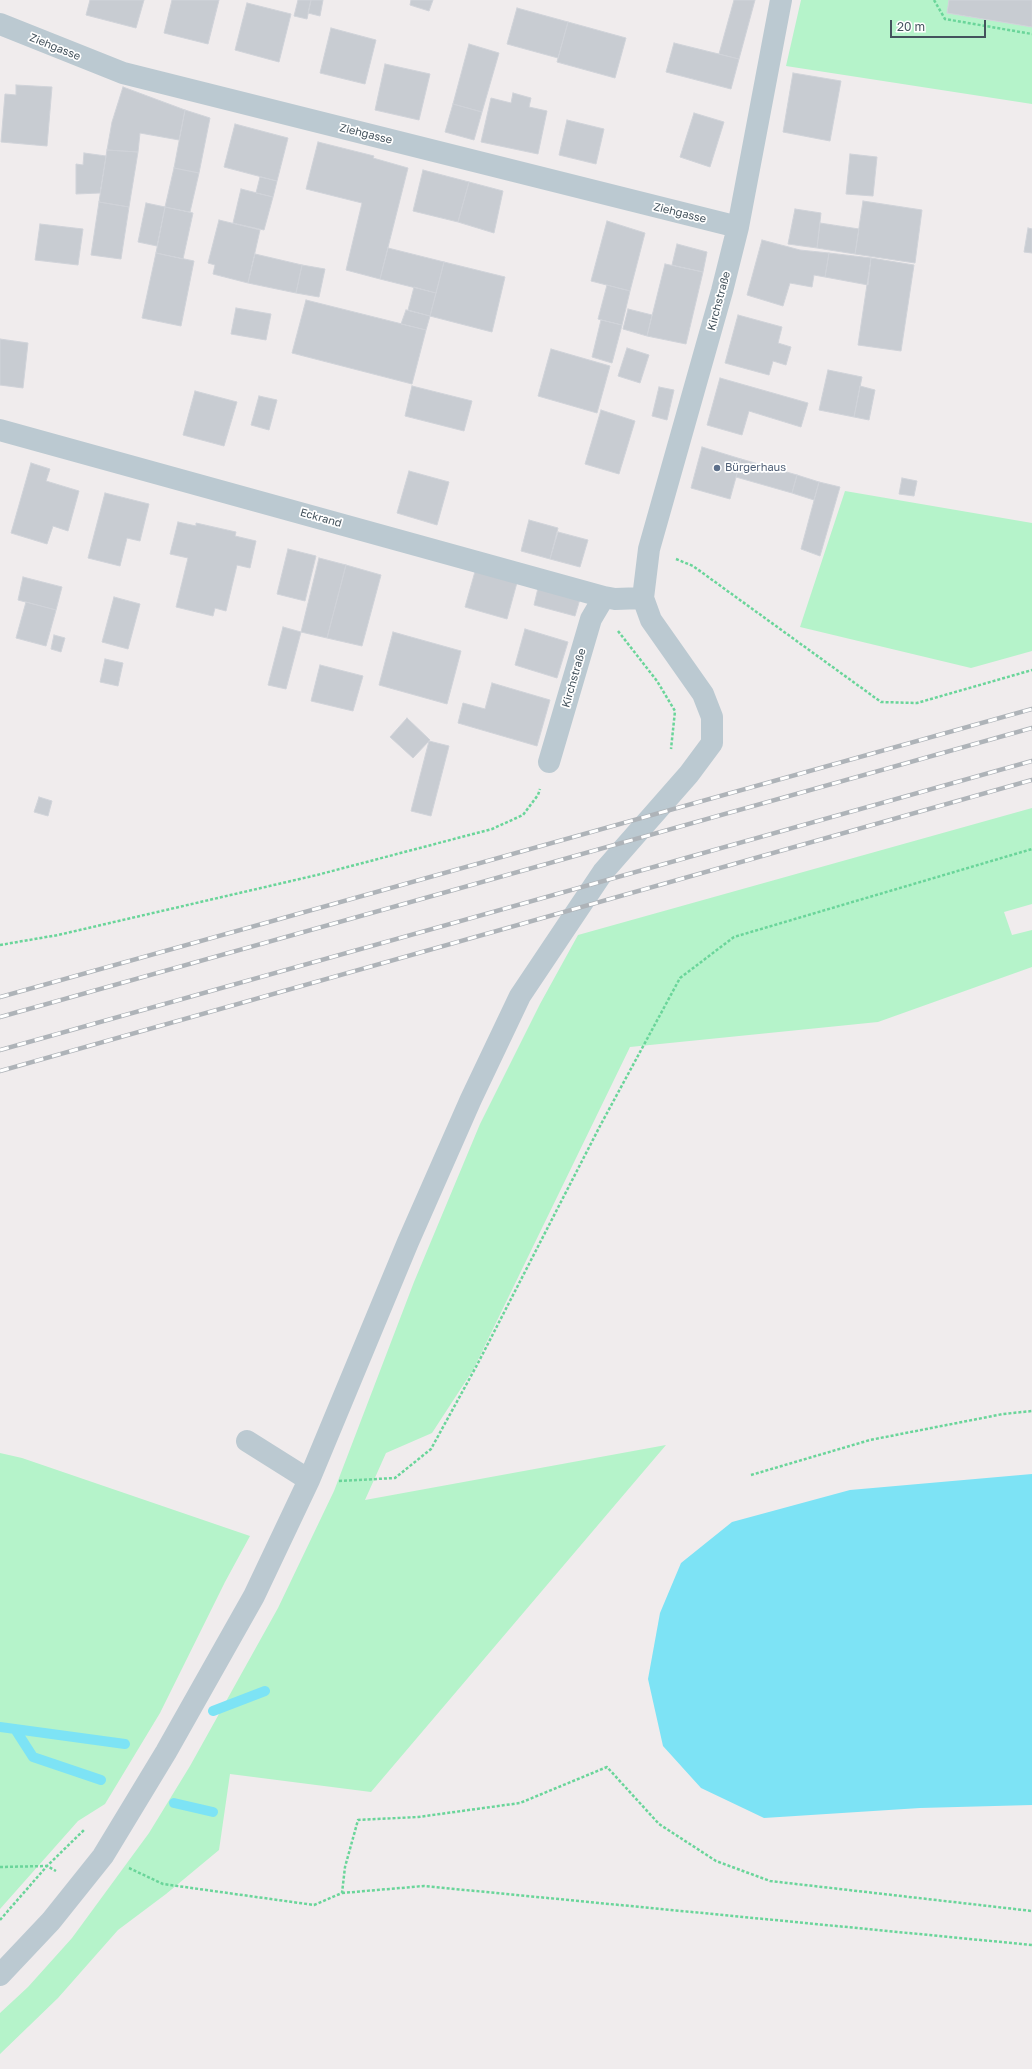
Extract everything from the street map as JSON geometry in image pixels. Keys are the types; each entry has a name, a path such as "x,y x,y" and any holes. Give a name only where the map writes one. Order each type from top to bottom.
{"street":[{"name":"Kirchstraße","path":"643,598 649,549 722,290 738,227 781,0"},
{"name":"Ziehgasse","path":"0,24 123,73 738,227"},
{"name":"Eckrand","path":"0,430 25,435 604,597 615,599 643,598"},
{"name":"Kirchstraße","path":"549,762 591,619 604,597"},
{"path":"0,1975 51,1921 103,1856 166,1752 254,1596 309,1480 461,1120 520,996 603,872 689,774 712,743 712,717 703,694 651,620 643,598"},
{"path":"247,1441 309,1480"}],"path":[{"path":"934,0 945,19 1032,34"},
{"path":"649,549 693,566 882,702 917,703 1032,670"},
{"path":"0,945 58,935 309,877 492,829 523,815 538,795 549,762"},
{"path":"309,1480 348,1482 395,1478 431,1448 477,1365 600,1126 680,978 734,937 1032,849"},
{"path":"751,1475 870,1440 1003,1414 1032,1411"},
{"path":"342,1893 345,1867 358,1820 418,1817 520,1803 606,1767 659,1824 716,1861 770,1881 1032,1911"},
{"path":"103,1856 163,1884 314,1905 342,1893 424,1886 1032,1945"},
{"path":"0,1867 47,1866 81,1883"}],"green space":[{"path":"801,0 949,0 947,13 1032,27 1032,104 786,66"},
{"path":"845,491 1032,523 1032,651 971,668 800,627"},
{"path":"1032,808 1032,904 1004,912 1012,935 1032,930 1032,967 878,1022 630,1047 473,1370 432,1433 386,1453 365,1500 666,1445 371,1792 230,1774 219,1850 166,1894 118,1930 58,1998 0,2054 0,2013 28,1987 72,1938 149,1833 190,1766 278,1608 334,1491 414,1282 480,1124 540,1004 578,935"},
{"path":"0,1453 22,1458 250,1536 225,1582 160,1713 105,1804 78,1821 0,1909"}],"water":[{"path":"1032,1474 1032,1805 920,1808 764,1818 701,1788 663,1746 648,1679 660,1613 681,1563 732,1522 850,1490"}],"building":[{"path":"90,0 144,0 136,28 86,15"},
{"path":"172,0 219,0 208,44 164,33"},
{"path":"298,0 311,0 307,19 294,16"},
{"path":"311,0 323,0 320,16 308,13"},
{"path":"411,0 433,0 429,11 410,5"},
{"path":"734,0 755,0 739,59 719,54"},
{"path":"949,0 1032,0 1032,27 947,13"},
{"path":"247,3 291,14 279,62 235,50"},
{"path":"517,8 568,22 558,58 507,44"},
{"path":"568,22 626,38 615,78 557,62"},
{"path":"331,28 376,40 365,84 320,73"},
{"path":"674,43 739,59 731,89 666,72"},
{"path":"469,44 499,53 482,112 453,104"},
{"path":"385,64 430,74 419,120 375,110"},
{"path":"793,73 841,81 830,141 783,132"},
{"path":"16,85 52,87 47,146 1,142 5,94 16,95"},
{"path":"123,87 185,110 179,140 140,133 138,152 107,150 112,122"},
{"path":"513,93 531,98 529,107 547,111 538,154 481,142 491,98 511,103"},
{"path":"453,104 482,112 474,140 445,132"},
{"path":"185,110 210,118 199,173 174,168"},
{"path":"694,113 724,122 710,167 680,157"},
{"path":"567,120 604,129 596,164 559,155"},
{"path":"235,124 288,138 277,181 224,167"},
{"path":"318,142 374,156 373,158 408,168 380,279 346,270 362,203 306,189"},
{"path":"107,150 138,152 129,207 99,202"},
{"path":"84,153 106,156 100,193 76,194 76,164 83,165"},
{"path":"850,154 877,157 873,196 846,194"},
{"path":"174,168 199,173 190,212 165,207"},
{"path":"423,170 469,182 458,222 413,211"},
{"path":"260,177 277,181 273,197 256,193"},
{"path":"469,182 503,191 494,233 458,222"},
{"path":"241,189 273,197 264,230 233,223"},
{"path":"863,201 922,210 915,263 855,254"},
{"path":"99,202 129,207 121,259 91,255"},
{"path":"146,203 165,207 157,246 138,242"},
{"path":"165,207 193,213 183,259 156,253"},
{"path":"795,209 821,213 817,248 788,244"},
{"path":"219,220 260,230 248,283 213,274 215,265 208,263"},
{"path":"607,221 645,233 630,291 591,281"},
{"path":"820,223 859,229 855,254 817,248"},
{"path":"40,224 83,229 78,265 35,260"},
{"path":"1028,228 1032,229 1032,253 1024,252"},
{"path":"762,240 800,250 829,253 825,277 814,275 812,287 790,283 783,306 747,295"},
{"path":"677,244 707,252 703,272 672,265"},
{"path":"388,248 444,262 436,293 380,279"},
{"path":"156,253 194,261 181,326 142,318"},
{"path":"829,253 871,258 868,285 825,277"},
{"path":"255,254 302,265 296,293 248,283"},
{"path":"871,258 914,265 901,351 858,345"},
{"path":"444,262 505,277 492,332 430,316"},
{"path":"665,264 703,272 686,344 647,336"},
{"path":"302,265 325,269 319,297 296,293"},
{"path":"607,285 630,291 622,325 598,319"},
{"path":"414,287 436,293 430,316 408,310"},
{"path":"306,300 426,330 412,384 292,353"},
{"path":"236,308 271,314 266,340 231,334"},
{"path":"628,309 652,315 647,336 623,329"},
{"path":"406,310 430,316 426,330 401,324"},
{"path":"738,315 782,327 778,343 791,347 786,365 773,361 769,375 725,363"},
{"path":"601,320 622,325 612,363 592,357"},
{"path":"0,339 28,343 23,388 0,385"},
{"path":"627,348 649,355 640,383 618,376"},
{"path":"551,349 610,366 597,413 538,396"},
{"path":"828,370 862,377 854,417 819,410"},
{"path":"720,378 808,403 801,427 749,411 742,435 707,425"},
{"path":"412,386 472,401 464,431 405,416"},
{"path":"860,386 875,390 869,420 854,417"},
{"path":"659,387 674,390 667,420 652,416"},
{"path":"195,391 237,402 224,446 183,435"},
{"path":"259,396 277,400 269,430 251,425"},
{"path":"601,410 635,421 619,474 585,464"},
{"name":"Bürgerhaus","path":"702,447 741,459 730,499 691,488"},
{"path":"741,459 797,475 792,493 736,477"},
{"path":"31,463 50,469 46,481 79,491 68,531 53,526 47,544 11,533"},
{"path":"409,471 449,482 437,525 397,513"},
{"path":"797,475 819,482 814,500 792,493"},
{"path":"902,478 917,481 914,496 899,494"},
{"path":"819,482 840,487 820,556 801,549"},
{"path":"105,493 149,504 140,541 127,538 120,566 88,558"},
{"path":"529,520 558,528 550,559 521,551"},
{"path":"178,522 196,526 196,523 236,532 235,536 256,541 250,568 237,565 226,611 215,608 213,616 176,607 188,558 170,554"},
{"path":"558,532 588,540 580,567 550,559"},
{"path":"288,549 316,556 305,601 277,594"},
{"path":"319,558 346,565 327,638 301,632"},
{"path":"346,565 381,575 362,646 327,638"},
{"path":"476,568 518,579 507,619 465,607"},
{"path":"23,577 62,587 56,610 18,600"},
{"path":"538,588 580,599 575,616 534,605"},
{"path":"114,597 140,604 128,649 102,642"},
{"path":"26,602 56,610 46,646 16,638"},
{"path":"283,627 301,632 286,689 268,685"},
{"path":"525,629 568,642 557,678 515,665"},
{"path":"393,632 461,651 447,704 379,685"},
{"path":"54,635 65,638 61,652 51,649"},
{"path":"105,659 123,663 118,686 100,682"},
{"path":"320,665 363,676 353,711 311,701"},
{"path":"492,683 550,700 537,746 458,723 463,703 485,709"},
{"path":"407,718 430,740 413,758 390,737"},
{"path":"429,741 449,746 431,816 411,811"},
{"path":"39,797 52,801 48,816 34,812"}],"waterway":[{"path":"213,1711 265,1691"},
{"path":"0,1727 125,1744"},
{"path":"15,1729 33,1757 101,1780"},
{"path":"174,1803 213,1812"}],"railway":[{"path":"0,997 1032,709"},
{"path":"0,1017 1032,728"},
{"path":"0,1050 1032,761"},
{"path":"0,1071 1032,780"}],"place":[{"name":"Bürgerhaus","path":"717,468"}]}
